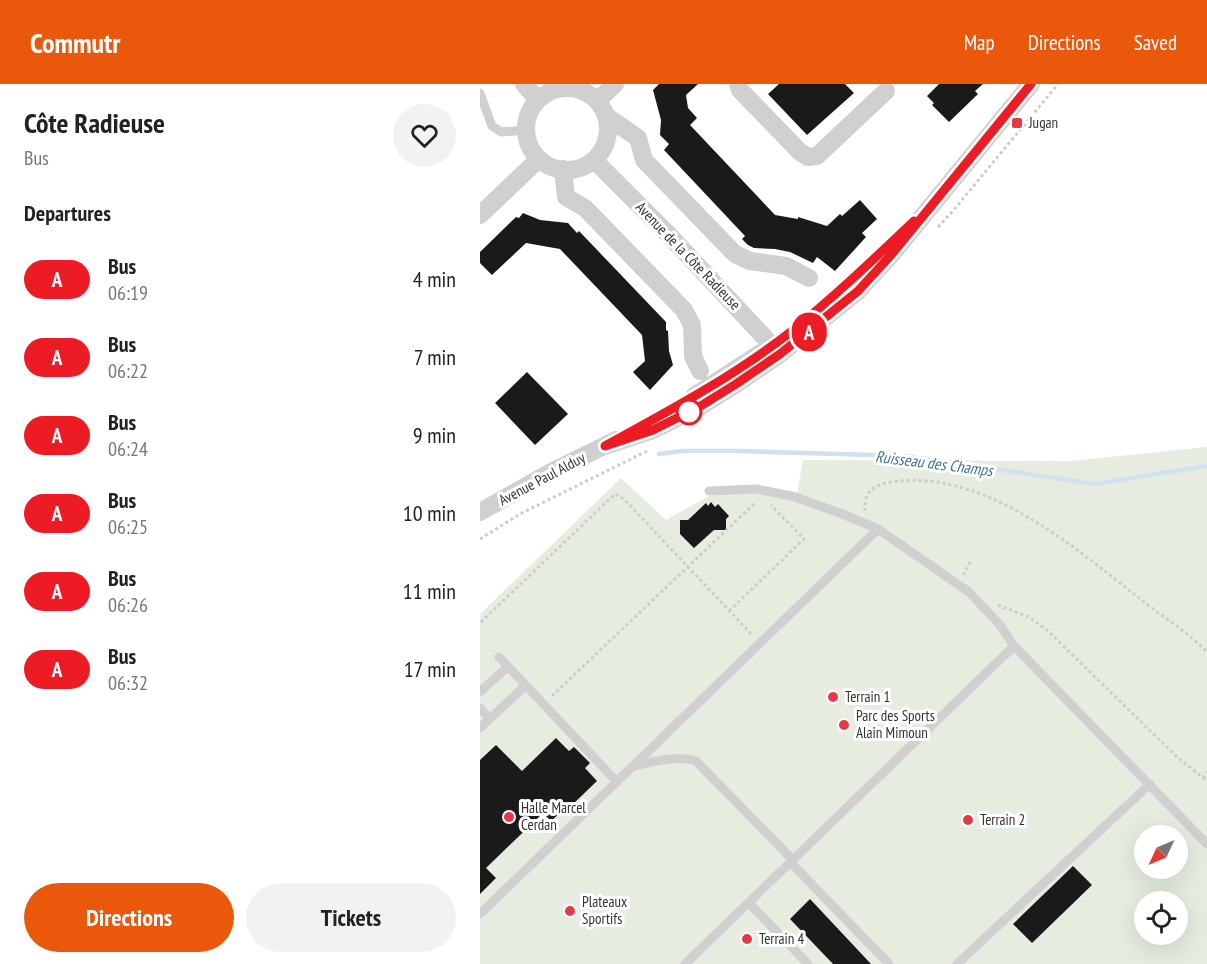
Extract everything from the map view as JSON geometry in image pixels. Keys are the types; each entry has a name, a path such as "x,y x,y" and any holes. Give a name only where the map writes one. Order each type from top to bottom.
{"street":[{"path":"524,84 538,100"},
{"path":"615,84 602,109 608,128 606,140 594,160 585,166 563,169 550,166 539,159 532,151 526,130 531,109 549,92 561,88 574,88 587,93 602,109 638,138 644,160 735,254 750,261 786,266 810,278"},
{"path":"738,84 740,90 808,158 817,156 886,91"},
{"name":"Avenue Paul Alduy","path":"480,512 551,472 605,446 653,430 699,407 858,291 891,255 1031,84"},
{"path":"480,215 539,159"},
{"name":"Avenue de la Côte Radieuse","path":"594,160 668,234 776,350"},
{"path":"563,169 566,196 585,208 684,310 692,325 693,356 700,371"}],"lane":[{"path":"480,93 492,126 501,132 526,130"},
{"path":"709,491 756,489 792,496 840,513 878,529 969,592 1000,625 1014,646 1207,844"},
{"path":"480,914 878,529"},
{"path":"685,964 1014,646"},
{"path":"499,657 617,782"},
{"path":"480,692 508,666"},
{"path":"480,728 525,686"},
{"path":"480,708 490,719"},
{"path":"633,767 673,758 696,761 889,964"},
{"path":"957,964 1150,784"},
{"path":"749,903 808,964"}],"path":[{"path":"878,529 865,514 864,502 869,490 880,483 908,479 971,490 1010,506 1086,556 1207,652"},
{"path":"481,622 615,494 624,499 760,644"},
{"path":"543,704 763,496"},
{"path":"729,611 804,539 770,503"},
{"path":"969,592 1029,617 1047,630 1177,757 1207,781"},
{"path":"1203,778 1207,772"}],"shaded area":[{"name":"Parc des Sports Alain Mimoun","path":"1207,447 1207,964 480,964 480,614 621,478 666,520 709,496 772,488 797,494 803,460 1071,461"}],"building":[{"path":"659,84 698,84 686,95 688,108 697,118 690,125 775,215 798,219 798,217 827,226 860,200 877,219 862,233 866,237 835,271 817,257 813,263 790,252 754,248 748,245 742,239 745,236 664,150 669,144 660,135 661,120 653,90"},
{"path":"779,84 845,84 854,93 807,135 768,94"},
{"path":"939,84 983,84 975,91 978,94 949,122 932,105 934,103 927,96"},
{"path":"523,213 540,220 568,223 577,233 579,231 666,322 673,365 650,390 633,372 645,361 642,335 560,249 526,243 492,275 480,263 480,252"},
{"path":"527,372 568,414 535,445 495,403"},
{"path":"711,502 715,507 718,504 729,516 726,519 726,530 714,530 694,548 680,534 680,520 688,520 706,503 708,506"},
{"name":"Halle Marcel Cerdan","path":"556,738 569,751 574,747 590,763 585,768 597,781 571,806 569,805 551,821 543,813 486,868 496,878 480,894 480,760 496,745 522,771"},
{"path":"1073,866 1092,885 1032,943 1013,924"},
{"path":"810,899 871,964 833,964 790,919"}],"waterway":[{"name":"Ruisseau des Champs","path":"659,454 683,451 740,451 906,456 1095,484 1207,466"}],"bus line":[{"name":"A","path":"914,221 846,285 788,334 676,407 605,446 653,430 699,407 780,354 858,291 891,255 1031,84"}],"place":[{"name":"Jugan","path":"1017,123"},
{"name":"Terrain 1","path":"833,697"},
{"name":"Parc des Sports Alain Mimoun","path":"844,725"},
{"name":"Halle Marcel Cerdan","path":"509,817"},
{"name":"Terrain 2","path":"968,820"},
{"name":"Plateaux Sportifs","path":"570,911"},
{"name":"Terrain 4","path":"747,939"}]}
